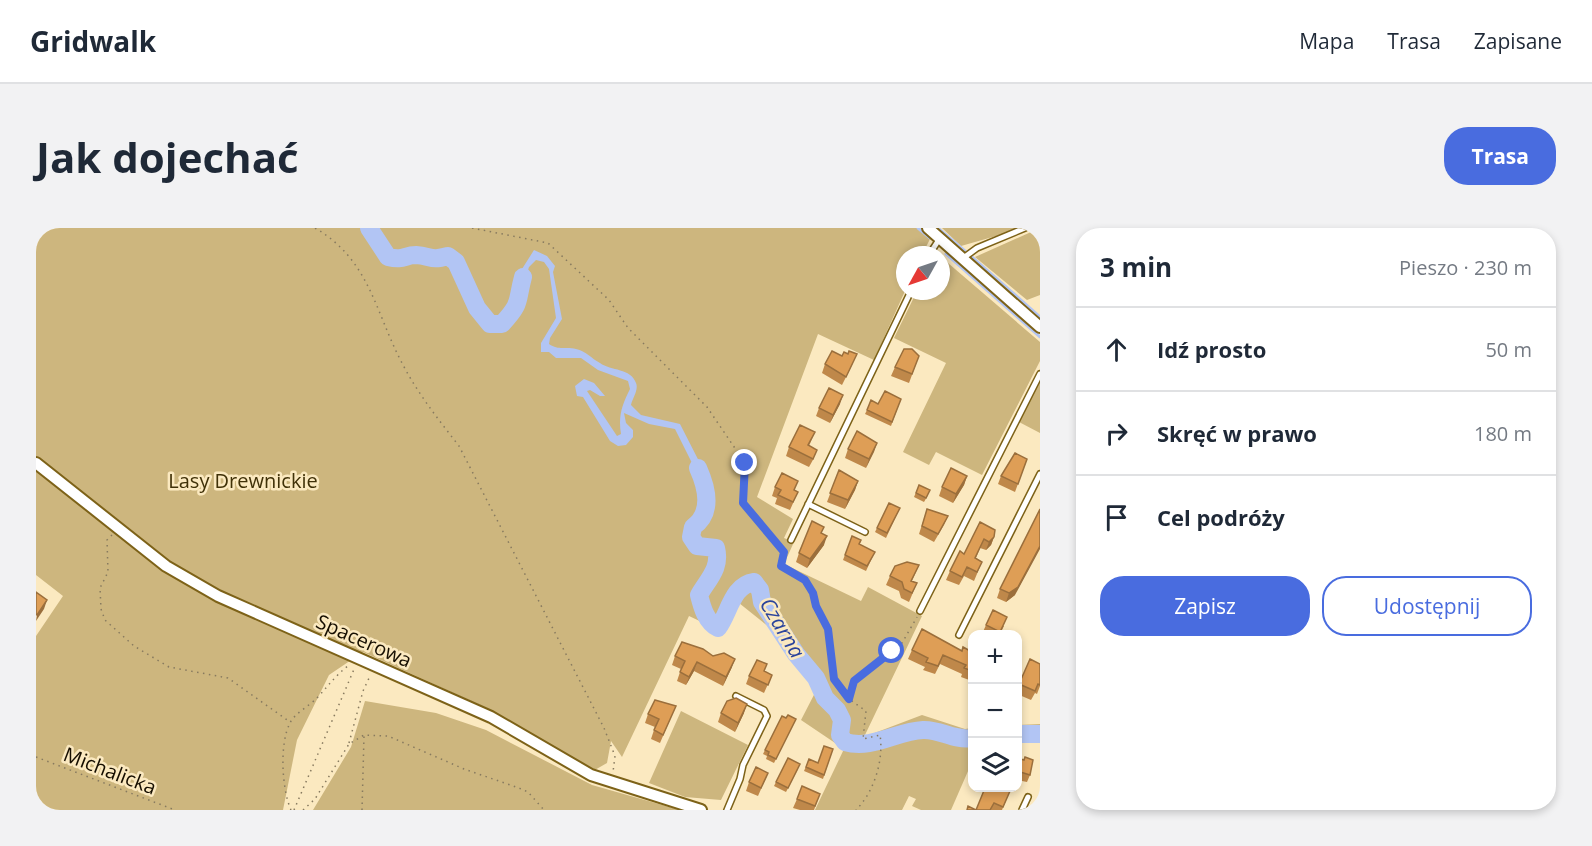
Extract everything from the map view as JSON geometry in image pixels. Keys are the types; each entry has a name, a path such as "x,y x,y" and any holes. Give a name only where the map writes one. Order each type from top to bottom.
{"street":[{"path":"928,228 1040,327"},
{"name":"Spacerowa","path":"36,463 166,566 207,590 491,717 591,776 701,810"}],"lane":[{"path":"962,258 977,248 1025,228"},
{"path":"935,246 940,238"},
{"path":"791,540 907,300"},
{"path":"920,611 1040,374"},
{"path":"959,635 1040,474"},
{"path":"808,504 865,532"},
{"path":"727,810 740,779 743,765 767,716 764,710 736,696"},
{"path":"1022,810 1028,797"}],"path":[{"path":"315,228 335,240 351,257 367,282 389,339 420,394 459,446 604,728 615,756 612,782"},
{"path":"472,228 548,243 609,300 628,328 713,417 745,463 743,503 784,552"},
{"path":"117,528 107,540 108,572 100,588 101,609 105,620 134,646 169,667 228,678 290,722"},
{"path":"791,540 784,552 781,566 805,580 813,593 816,606 828,629 834,679 849,699 866,711 862,739 880,735 882,751 873,782 856,810"},
{"path":"849,699 854,681 902,643 920,611"},
{"path":"292,810 284,784 285,743 290,722 318,697 336,674 360,658"},
{"path":"303,810 315,799 349,744 363,691 376,665"},
{"path":"292,810 300,797 351,675"},
{"path":"349,744 364,735 388,736 464,769 528,792 544,810"},
{"path":"362,810 364,735"},
{"name":"Michalicka","path":"36,757 175,810"}],"green space":[{"name":"Lasy Drewnickie","path":"36,228 917,228 930,239 926,246 896,246 896,300 901,300 874,360 818,334 757,497 793,519 784,538 794,542 784,564 861,601 868,587 922,616 864,737 922,715 968,729 968,771 951,810 921,810 912,806 916,799 909,796 902,810 815,810 844,749 801,720 817,689 769,627 739,603 727,621 725,633 689,616 622,757 611,741 607,763 593,771 489,709 363,652 329,675 297,740 283,810 36,810 36,636 63,596 36,575"},
{"path":"942,228 1024,228 961,246"},
{"path":"1040,228 1040,295 1027,300 975,257"},
{"path":"950,265 1040,342 1040,361 982,475 936,452 929,465 903,452 946,363 894,338 913,300 950,300"},
{"path":"1040,381 1040,433 1019,422"},
{"path":"365,701 436,713 486,730 592,785 680,810 313,810 351,747"},
{"path":"681,711 748,745 721,800 685,797 649,783"},
{"path":"1040,724 1040,743 1022,742 1022,725"}],"water":[{"path":"534,250 547,256 555,266 553,272 562,319 550,338 549,344 580,350 604,366 630,375 637,386 631,405 641,415 680,424 704,471 709,489 703,490 700,479 675,429 649,424 624,413 626,423 633,430 633,437 626,445 618,446 610,441 583,397 577,396 575,386 584,379 594,383 605,396 587,391 617,436 621,434 621,411 630,389 628,381 598,370 581,358 556,358 549,352 541,352 541,343 556,318 549,269 544,262 536,260 529,267 523,285 526,291 522,301 518,297 522,269"}],"building":[{"path":"904,349 912,349 919,356 912,374 895,367"},
{"path":"832,351 842,356 844,352 848,354 849,351 857,354 846,377 825,364"},
{"path":"829,388 843,395 833,415 819,408"},
{"path":"885,391 901,399 892,422 867,410 871,400 878,404"},
{"path":"800,425 815,432 808,445 817,450 813,459 789,447"},
{"path":"857,431 877,443 869,459 848,449"},
{"path":"1015,453 1027,459 1018,484 1001,476"},
{"path":"951,468 967,476 956,494 942,487"},
{"path":"839,470 858,481 848,500 830,493"},
{"path":"782,473 798,481 794,490 798,492 793,502 778,495 781,490 775,487"},
{"path":"919,485 930,490 926,498 916,493"},
{"path":"889,503 900,508 887,533 877,528"},
{"path":"927,509 948,516 938,534 922,526"},
{"path":"1040,509 1040,546 1018,587 1009,593 1000,589"},
{"path":"812,521 824,527 821,533 827,536 810,559 799,553"},
{"path":"980,522 995,530 994,537 989,542 984,539 975,558 982,562 977,572 967,567 962,577 950,571 960,551 964,554"},
{"path":"852,536 861,540 859,544 875,552 867,566 845,555"},
{"path":"907,562 919,565 911,581 917,583 912,593 904,589 902,582 890,576 895,566"},
{"path":"36,592 47,600 37,615 36,614"},
{"path":"993,610 1007,617 1001,630 986,625"},
{"path":"922,629 962,651 963,647 968,650 968,670 964,668 966,665 943,655 938,666 926,662 928,658 912,650"},
{"path":"682,642 703,649 713,656 724,653 735,659 726,677 697,662 689,677 680,672 685,661 675,656"},
{"path":"1030,659 1040,664 1040,685 1038,684 1035,691 1022,685 1022,677"},
{"path":"757,660 767,664 764,671 772,675 768,685 749,676"},
{"path":"736,698 747,704 738,723 721,713 727,701"},
{"path":"655,700 676,706 663,735 654,730 659,719 648,714"},
{"path":"788,715 796,719 776,759 768,755 769,752 765,750 782,716 786,718"},
{"path":"824,746 833,749 824,775 806,767 809,759 818,763"},
{"path":"1025,757 1033,760 1030,775 1022,773 1022,759"},
{"path":"788,758 800,764 788,788 776,782"},
{"path":"756,767 768,773 761,788 749,782"},
{"path":"802,786 820,794 815,806 797,799"},
{"path":"983,792 1010,792 1003,807 994,803 990,810 976,810"},
{"path":"1038,801 1040,810 1034,810"}],"waterway":[{"name":"Czarna","path":"369,228 388,257 416,255 438,258 448,256 456,262 477,308 490,324 502,324 513,311 523,277"},
{"path":"918,228 930,238"},
{"path":"938,228 966,252"},
{"path":"972,257 1040,317"},
{"path":"950,258 1040,337"},
{"name":"Czarna","path":"698,468 706,492 706,507 703,515 693,527 691,537 697,546 716,548 715,567 699,595 710,622 718,628 736,594 741,588 754,582 760,590 762,602 796,654 816,678 825,698 837,710 842,720 840,735 845,742 865,744 923,730 968,738"},
{"name":"Czarna","path":"1022,734 1040,734"}],"route":[{"path":"745,463 743,503 784,552 780,559 781,566 805,580 813,593 816,606 828,629 834,679 849,699 854,681 876,661 892,651"}]}
